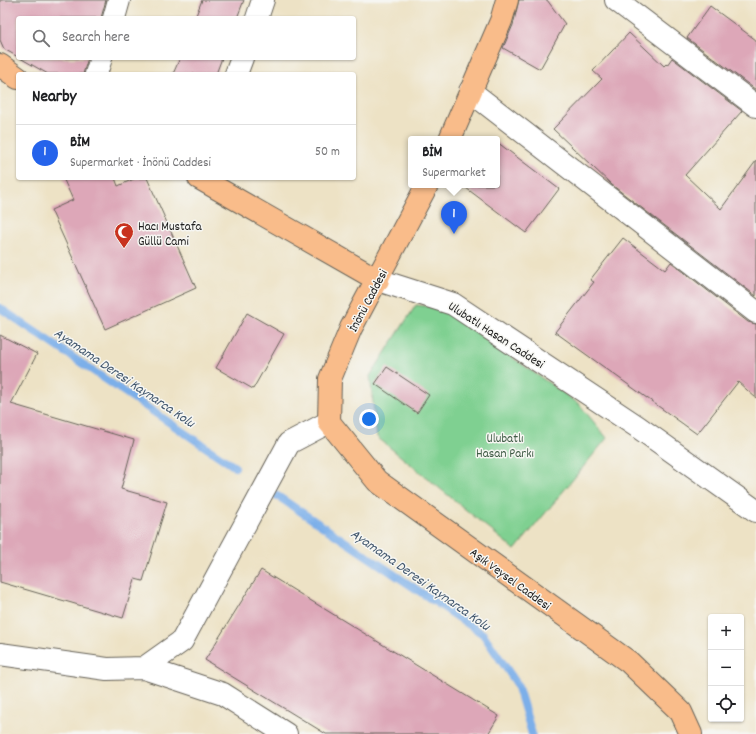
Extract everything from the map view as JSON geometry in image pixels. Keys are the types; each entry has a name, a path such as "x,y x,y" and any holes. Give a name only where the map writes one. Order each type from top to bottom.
{"main road":[{"path":"451,136 501,21 506,0"},
{"path":"0,65 16,77"},
{"name":"Ulubatlı Hasan Caddesi","path":"203,180 378,280"},
{"name":"İnönü Caddesi","path":"329,422 330,379 352,328 425,188"},
{"name":"Aşık Veysel Caddesi","path":"329,422 377,481 629,662 681,712 691,734"}],"street":[{"path":"115,16 120,0"},
{"path":"257,16 263,0"},
{"path":"616,0 756,106"},
{"path":"97,72 100,60"},
{"path":"237,72 241,60"},
{"path":"470,92 756,312"},
{"name":"Ulubatlı Hasan Caddesi","path":"378,280 453,304 638,427 756,511"},
{"path":"144,668 182,641 289,443 329,422"},
{"path":"0,654 107,669 144,668 224,694 286,734"}],"green space":[{"name":"Ulubatlı Hasan Parkı","path":"416,305 441,308 579,404 607,438 515,550 377,437 370,376"}],"building":[{"path":"0,0 106,0 102,16 16,16 16,56 4,49 0,40"},
{"path":"202,0 244,0 238,16 196,16"},
{"path":"519,0 547,0 565,24 540,69 503,48 513,25"},
{"path":"710,6 756,40 756,90 687,38"},
{"path":"629,33 664,66 666,64 667,65 672,58 742,111 685,175 721,209 756,161 756,296 612,185 553,129 602,79 593,71"},
{"path":"24,60 87,60 84,72 44,72"},
{"path":"179,60 221,60 217,72 174,72"},
{"path":"500,144 559,189 526,233 466,188 500,188"},
{"name":"Hacı Mustafa Güllü Cami","path":"64,180 116,180 118,186 132,180 148,180 196,288 105,329 51,210 73,200"},
{"path":"623,238 665,270 671,262 748,322 756,324 756,398 738,382 697,434 555,332 594,282 590,280"},
{"path":"247,313 284,334 253,389 216,368"},
{"path":"0,335 37,354 11,404 134,440 121,489 167,502 143,581 135,579 123,618 0,582"},
{"path":"387,367 429,395 417,413 375,384"},
{"path":"261,570 499,716 488,734 326,734 205,660"}],"waterway":[{"name":"Ayamama Deresi Kaynarca Kolu","path":"0,308 235,467"},
{"name":"Ayamama Deresi Kaynarca Kolu","path":"273,493 483,634 517,684 532,734"}],"place":[{"name":"BİM","path":"454,234"},
{"name":"Hacı Mustafa Güllü Cami","path":"124,249"}]}
